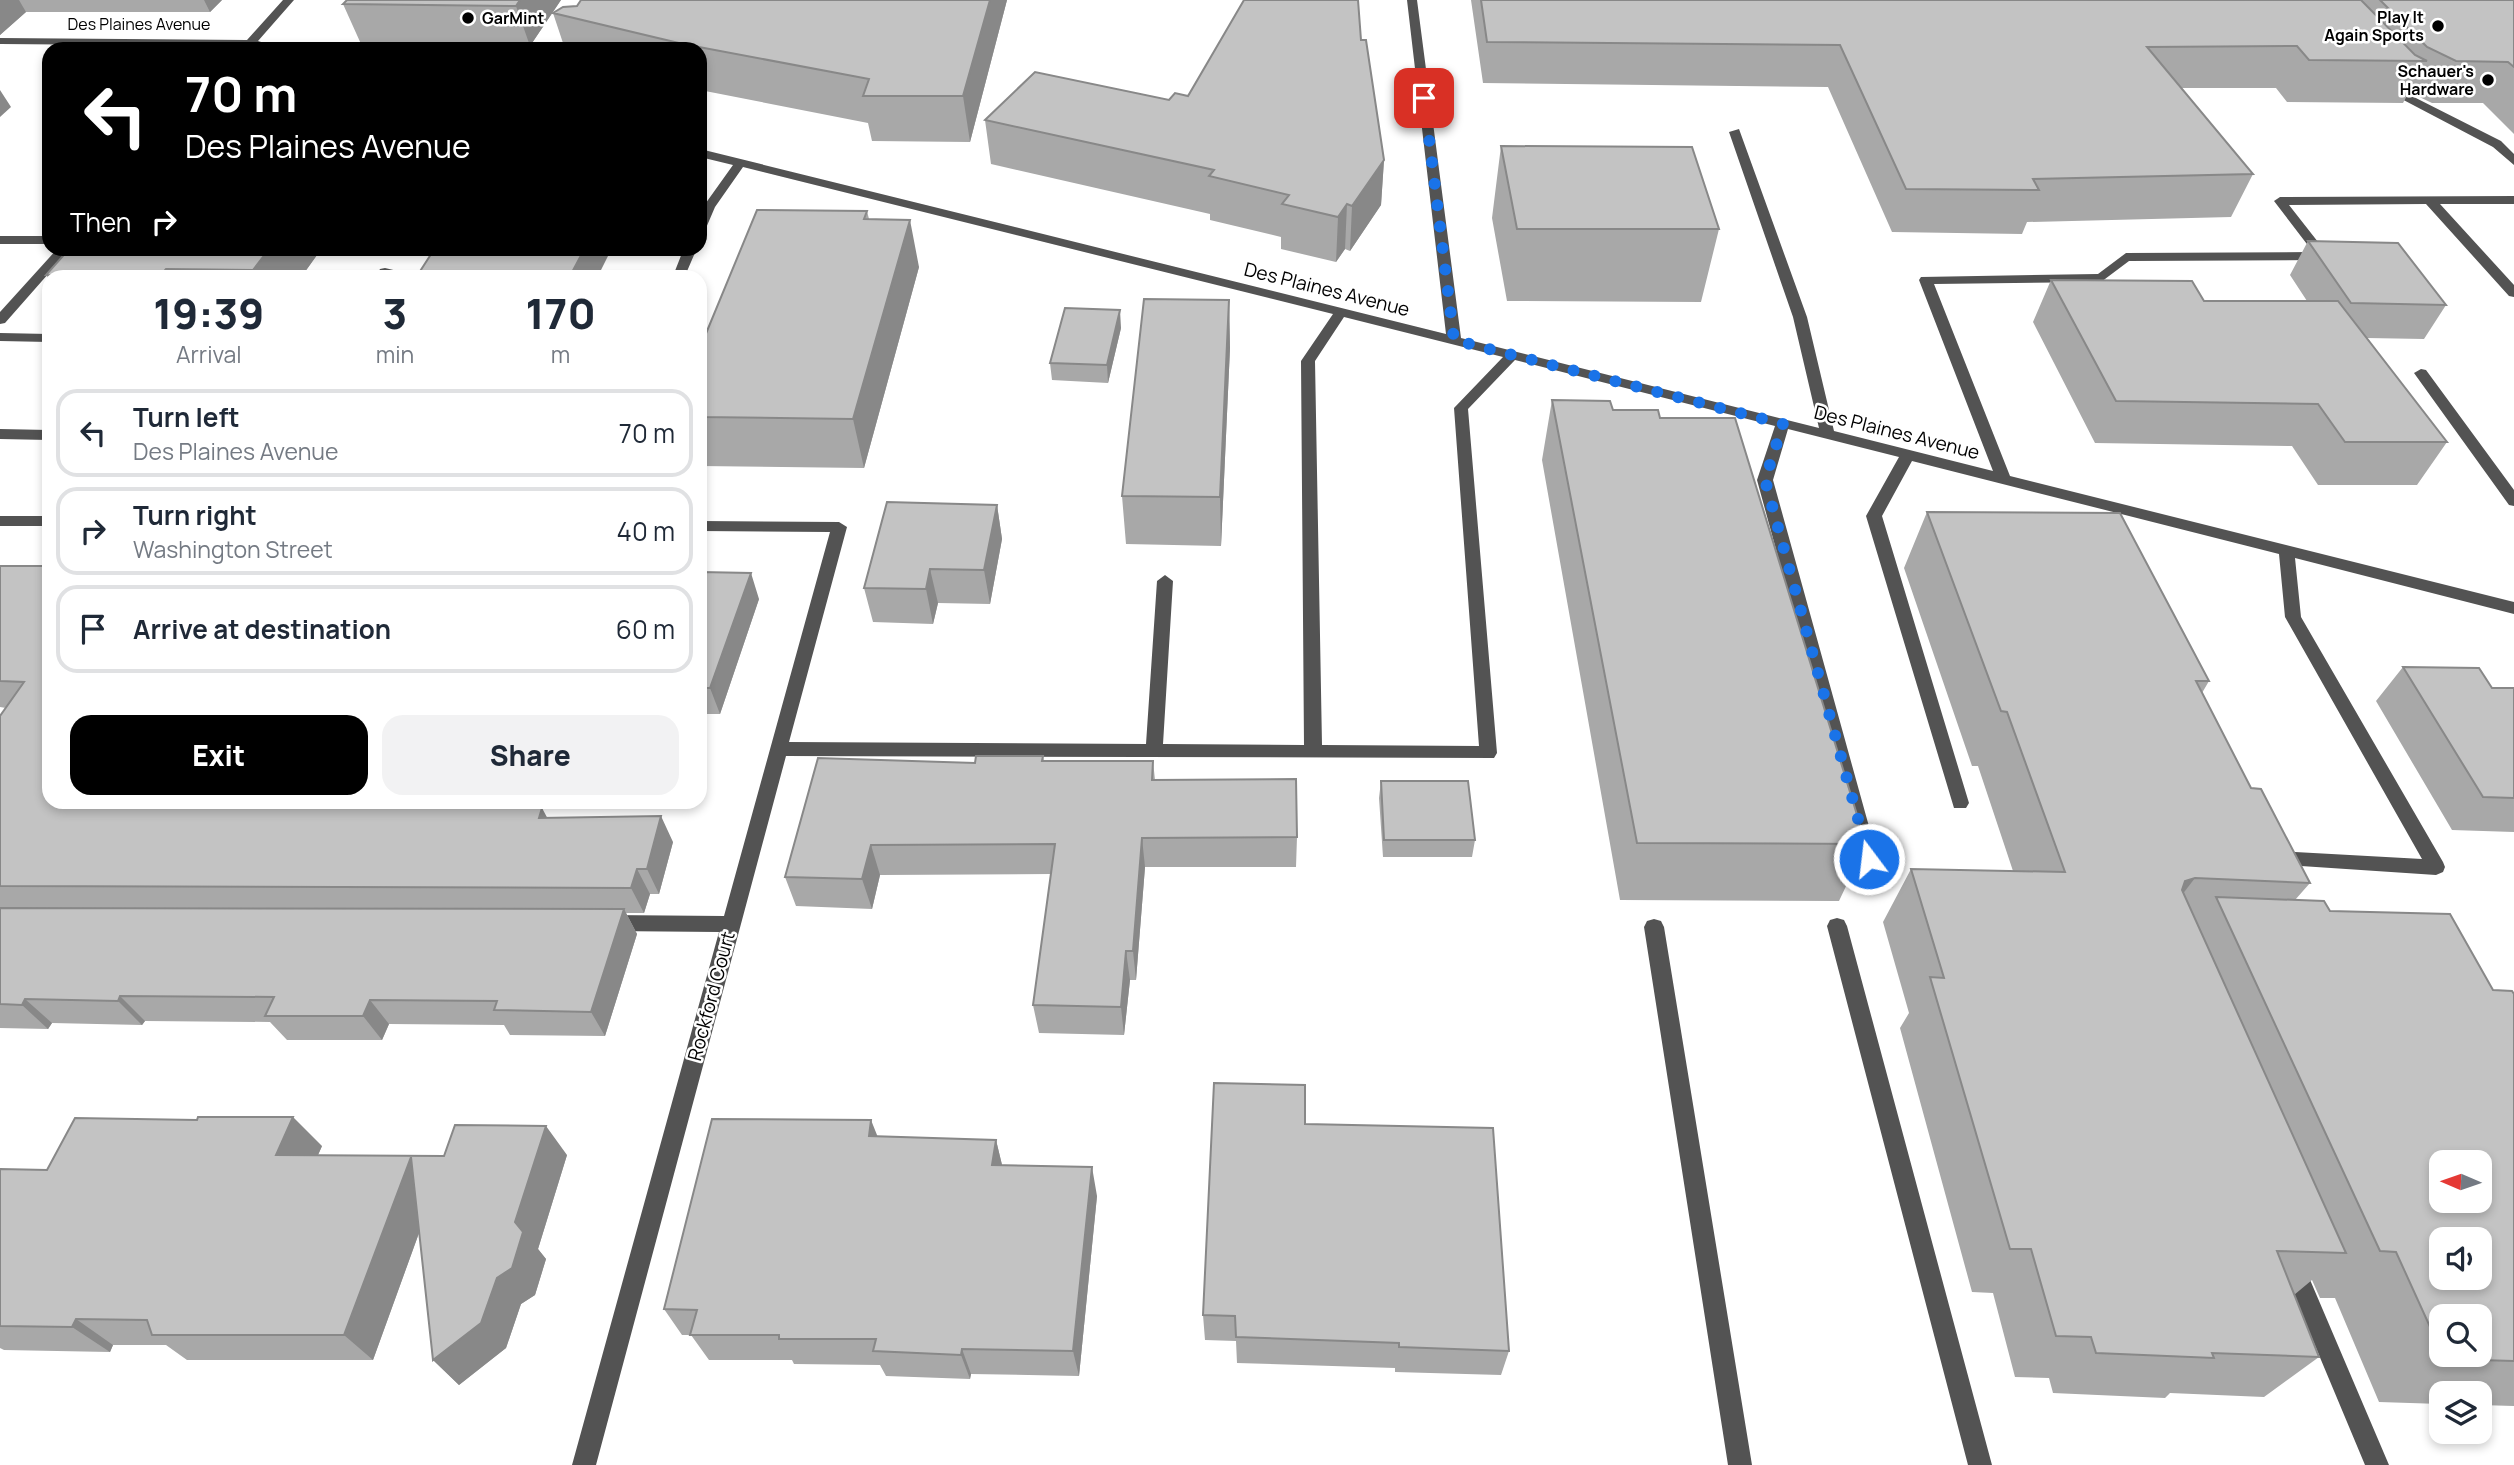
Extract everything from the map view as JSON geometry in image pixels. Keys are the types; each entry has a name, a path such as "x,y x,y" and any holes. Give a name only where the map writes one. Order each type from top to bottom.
{"street":[{"path":"252,42 289,0"},
{"path":"1412,0 1454,340"},
{"name":"Des Plaines Avenue","path":"0,41 50,42"},
{"path":"2381,75 2398,93 2497,144 2514,162"},
{"path":"1735,132 1800,317 1828,435"},
{"name":"Des Plaines Avenue","path":"707,155 2514,608"},
{"path":"707,212 740,163"},
{"path":"2429,200 2514,293"},
{"path":"2004,480 1926,279 2101,278 2126,257 2323,256 2280,201 2514,200"},
{"path":"0,240 42,240"},
{"path":"45,270 58,256"},
{"path":"0,320 42,273"},
{"path":"1313,752 1308,362 1341,312"},
{"path":"0,337 42,338"},
{"path":"779,749 1488,753 1461,408 1512,355"},
{"path":"2421,373 2514,501"},
{"path":"1783,424 1765,480 1869,859"},
{"path":"0,434 42,435"},
{"path":"1908,455 1874,516 1961,803"},
{"path":"2116,531 2118,508"},
{"path":"0,521 42,521"},
{"name":"Rockford Court","path":"584,1465 839,527 707,526"},
{"path":"2259,858 2436,867 2292,617 2286,550"},
{"path":"1154,751 1165,581"},
{"path":"594,923 731,924"},
{"path":"1837,926 1980,1465"},
{"path":"1654,927 1740,1465"},
{"path":"2285,1247 2377,1465"}],"building":[{"path":"347,0 520,0 516,6 343,4"},
{"path":"581,0 990,0 963,96 863,96 869,79 707,49 707,42 675,42 553,13 563,7 577,6"},
{"path":"1244,0 1358,0 1361,40 1366,40 1384,160 1352,206 1347,204 1338,217 1282,204 1289,195 1209,176 1214,170 985,120 1035,72 1169,100 1175,93 1188,96"},
{"path":"1481,0 2361,0 2415,55 2427,61 2309,60 2297,46 2147,47 2253,174 2033,179 2039,190 1906,189 1840,45 1487,42"},
{"name":"Play It Again Sports","path":"2380,0 2514,0 2514,67 2508,62 2456,61 2427,47"},
{"path":"1501,146 1692,147 1719,229 1517,229"},
{"path":"757,210 867,211 864,219 910,220 853,419 707,417 707,331"},
{"path":"2308,241 2398,243 2446,305 2351,303"},
{"path":"63,256 264,256 253,270 50,270"},
{"path":"430,256 581,256 573,270 421,270"},
{"path":"2051,280 2192,281 2204,301 2338,301 2447,442 2345,442 2318,404 2116,401"},
{"path":"1144,299 1229,300 1220,497 1122,496"},
{"path":"1065,308 1120,310 1107,365 1050,363"},
{"path":"1552,400 1610,401 1613,410 1658,410 1660,418 1735,418 1866,844 1637,843"},
{"path":"887,502 997,505 984,570 930,569 926,589 864,588"},
{"path":"1927,512 2120,513 2209,681 2196,681 2251,788 2261,789 2310,883 2195,878 2185,881 2182,890 2346,1253 2277,1251 2319,1357 2212,1353 2214,1358 2096,1353 2091,1337 2056,1336 2031,1249 2010,1249 1930,977 1944,978 1911,869 2065,872 2007,712 2001,711"},
{"path":"0,566 42,566 42,809 542,809 539,818 661,816 647,869 637,869 631,888 0,886 0,716 24,682 0,681"},
{"path":"707,572 751,573 710,688 707,688"},
{"path":"2403,667 2479,668 2492,688 2514,688 2514,798 2483,797"},
{"path":"976,756 1043,756 1042,761 1153,761 1152,780 1296,779 1297,837 1142,838 1133,951 1126,951 1121,1007 1033,1005 1055,844 871,845 862,879 785,877 818,758 975,763"},
{"path":"1381,781 1468,781 1475,840 1384,840"},
{"path":"2216,897 2324,901 2330,911 2450,914 2493,990 2512,991 2514,994 2514,1361 2492,1360 2492,1304 2429,1304 2429,1325 2396,1252 2380,1251"},
{"path":"0,908 624,909 591,1012 494,1010 497,1001 370,1000 363,1016 265,1016 274,997 120,996 118,1001 25,999 22,1005 0,1004"},
{"path":"1214,1083 1305,1085 1305,1124 1493,1128 1509,1351 1399,1347 1399,1343 1236,1337 1235,1316 1203,1315"},
{"path":"198,1117 293,1117 276,1155 444,1156 455,1125 546,1126 515,1222 523,1232 512,1268 497,1278 481,1323 433,1360 411,1157 344,1335 152,1335 147,1320 76,1319 72,1327 0,1326 0,1169 47,1170 75,1118 197,1120"},
{"path":"712,1119 871,1120 869,1136 996,1140 992,1165 1092,1167 1073,1351 962,1349 961,1355 873,1351 876,1339 690,1335 697,1310 664,1309"}],"place":[{"name":"GarMint","path":"468,18"},
{"name":"Play It Again Sports","path":"2438,26"},
{"name":"Schauer's Hardware","path":"2488,80"}],"route":[{"path":"1424,98 1454,340 1783,424 1765,480 1869,859"}]}
